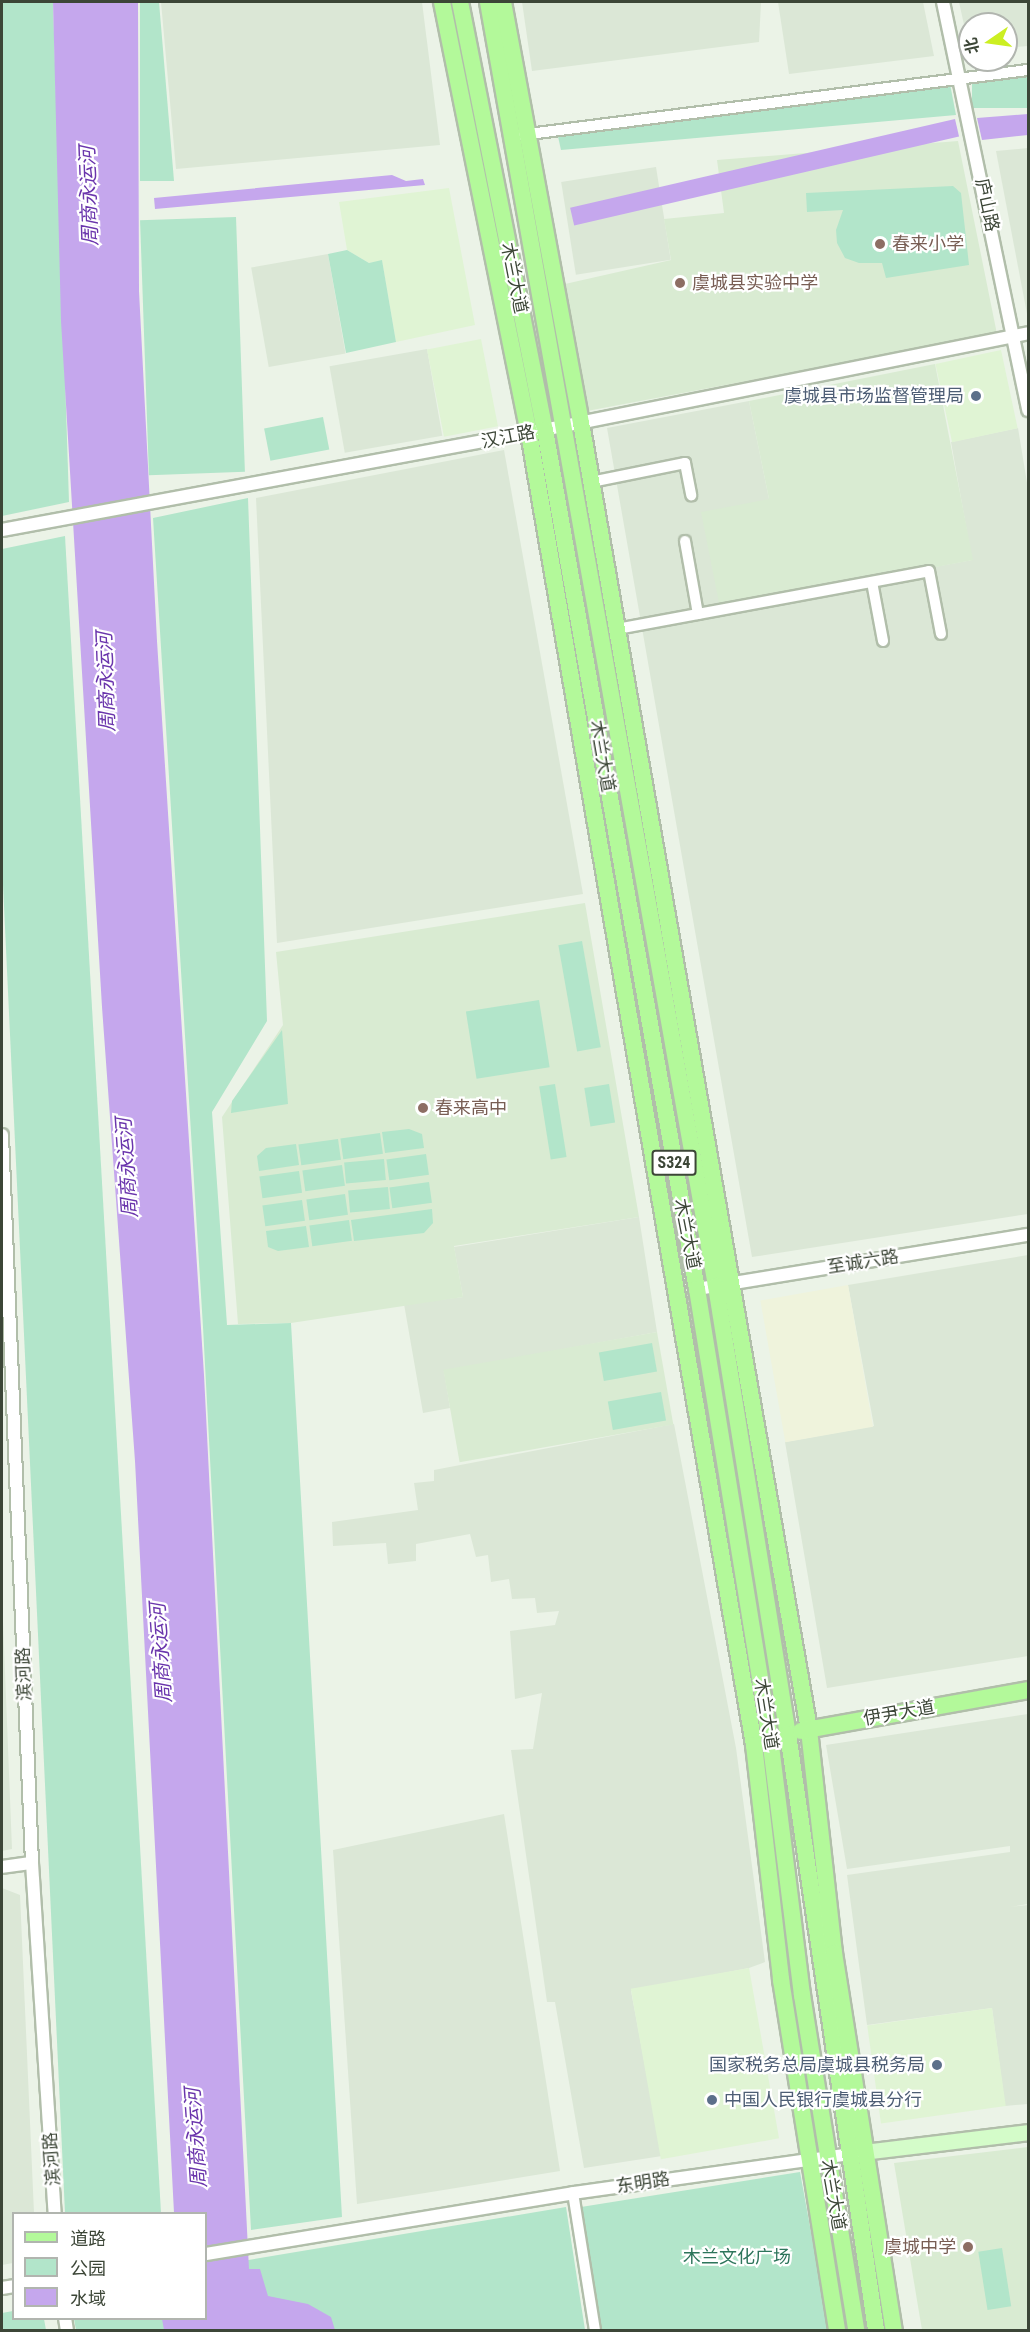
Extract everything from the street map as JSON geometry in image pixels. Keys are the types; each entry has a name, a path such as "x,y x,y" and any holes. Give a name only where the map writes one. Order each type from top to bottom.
{"main road":[{"path":"442,2 537,432 754,1745 781,1980 837,2331"},
{"name":"木兰大道","path":"460,2 537,432 697,1289 770,1738 826,2156 856,2331"},
{"name":"木兰大道","path":"488,2 520,135 564,426 724,1284 788,1734 857,2152 876,2331"},
{"path":"503,2 520,135 581,423 724,1284 809,1730 857,2152 894,2331"},
{"name":"伊尹大道","path":"770,1738 1029,1690"},
{"name":"东明路","path":"857,2152 1029,2132"}],"street":[{"name":"庐山路","path":"944,2 1029,410"},
{"path":"520,135 1029,70"},
{"name":"汉江路","path":"2,530 537,432 1029,333"},
{"path":"591,482 685,463 691,495"},
{"path":"685,541 698,614"},
{"path":"617,629 929,571 941,634"},
{"path":"872,582 883,641"},
{"name":"滨河路","path":"2,1135 7,1401 32,1863 55,2212"},
{"name":"至诚六路","path":"697,1289 1029,1235"},
{"path":"2,1868 32,1863"},
{"name":"东明路","path":"207,2254 573,2193 857,2152"},
{"path":"573,2193 596,2331"}],"shaded area":[{"path":"161,2 422,2 440,145 176,169"},
{"path":"522,2 761,2 759,42 532,71"},
{"path":"778,2 923,2 934,56 789,74"},
{"path":"959,2 1028,2 1028,46 1018,47 1018,12 961,12"},
{"path":"958,141 997,334 587,411 565,284 671,260 664,219 724,213 717,160"},
{"path":"1028,148 1028,319 996,151"},
{"path":"656,167 671,260 576,275 561,182"},
{"path":"449,188 475,325 396,342 382,261 369,263 347,250 339,202"},
{"path":"328,254 346,353 269,367 251,268"},
{"path":"481,339 498,426 444,437 427,349"},
{"path":"427,349 442,436 345,453 330,366"},
{"name":"虞城县市场监督管理局","path":"1001,350 1018,428 952,442 935,364"},
{"path":"935,364 973,560 720,608 701,512 769,499 749,401"},
{"path":"749,401 769,499 832,586 972,560 951,442 1018,428 1028,489 1028,1214 752,1257 607,428"},
{"path":"504,450 583,894 277,943 256,498"},
{"name":"春来高中","path":"585,903 639,1217 454,1246 463,1297 291,1323 238,1324 222,1117 283,1025 276,952"},
{"path":"639,1217 657,1332 444,1371 450,1408 423,1413 404,1304 463,1297 454,1247"},
{"path":"1028,1255 1028,1656 827,1688 785,1442 874,1426 848,1285"},
{"path":"848,1285 873,1427 785,1442 760,1300"},
{"path":"657,1332 673,1425 460,1462 443,1370"},
{"path":"674,1424 736,1748 765,1962 749,1968 631,1991 662,2156 584,2168 555,2002 547,2002 511,1750 533,1749 542,1693 515,1699 510,1631 555,1625 559,1611 537,1613 535,1598 512,1599 509,1579 491,1582 488,1555 476,1557 470,1534 416,1544 416,1561 388,1564 386,1543 333,1546 332,1522 418,1510 414,1483 434,1481 434,1470"},
{"path":"2,1596 12,1849 2,1851"},
{"path":"1028,1714 1028,1904 1010,1907 1028,1905 1028,2104 1005,2106 992,2008 867,2025 847,1875 1010,1852 1010,1846 847,1869 826,1745"},
{"path":"504,1814 560,2171 357,2204 333,1850"},
{"path":"2,1888 20,1895 34,2212 12,2212 12,2263 2,2265"},
{"path":"749,1968 779,2138 661,2159 631,1989"},
{"name":"国家税务总局虞城县税务局","path":"992,2008 1006,2106 881,2124 867,2026"},
{"name":"虞城中学","path":"1028,2147 1028,2330 922,2330 894,2163"}],"green space":[{"path":"2,2 53,2 69,502 2,516"},
{"path":"140,2 159,2 174,181 140,181"},
{"path":"972,75 1028,75 1028,108 972,108"},
{"path":"950,84 956,115 561,150 557,132"},
{"path":"953,186 961,193 969,265 886,278 882,263 859,263 845,258 837,243 836,230 843,210 807,212 806,193"},
{"path":"236,217 245,472 149,475 140,220"},
{"path":"347,250 369,263 382,260 396,342 346,353 328,254"},
{"path":"323,417 329,449 270,461 264,428"},
{"path":"248,498 267,1021 212,1112 227,1325 291,1323 342,2217 251,2230 203,1327 153,518"},
{"path":"65,536 161,2212 65,2212 2,863 2,549"},
{"path":"582,941 601,1047 577,1052 558,945"},
{"path":"539,1000 550,1067 477,1079 466,1012"},
{"path":"282,1030 288,1104 231,1113 232,1101"},
{"path":"555,1084 567,1157 551,1160 539,1087"},
{"path":"609,1084 615,1123 590,1126 584,1088"},
{"path":"409,1129 422,1134 424,1148 385,1153 382,1132"},
{"path":"380,1133 383,1154 343,1159 340,1139"},
{"path":"338,1139 341,1160 301,1165 298,1145"},
{"path":"296,1144 299,1165 259,1171 257,1156 266,1148"},
{"path":"426,1154 429,1175 389,1180 386,1160"},
{"path":"384,1159 386,1180 346,1183 344,1162"},
{"path":"342,1165 345,1186 305,1191 302,1171"},
{"path":"299,1171 302,1193 262,1198 259,1177"},
{"path":"429,1182 432,1203 392,1208 389,1188"},
{"path":"388,1187 390,1209 350,1212 348,1190"},
{"path":"345,1194 348,1215 309,1220 306,1199"},
{"path":"302,1200 305,1221 265,1226 262,1206"},
{"path":"432,1209 433,1223 424,1233 354,1241 351,1220"},
{"path":"349,1220 352,1241 312,1246 309,1226"},
{"path":"306,1226 309,1247 278,1251 268,1247 266,1231"},
{"path":"652,1343 657,1372 604,1381 599,1352"},
{"path":"661,1392 666,1421 613,1430 608,1401"},
{"name":"木兰文化广场","path":"800,2172 829,2330 601,2330 581,2207"},
{"path":"566,2207 585,2330 76,2330 74,2320 207,2320 207,2267"},
{"path":"1002,2248 1011,2306 988,2310 978,2252"},
{"path":"12,2311 12,2320 44,2320 46,2330 2,2330 2,2313"}],"water":[{"name":"周商永运河","path":"53,2 138,2 139,291 157,641 204,1375 249,2269 260,2269 268,2296 308,2304 331,2317 335,2330 164,2330 162,2320 207,2320 207,2212 174,2212 135,1461 102,1007 61,321"},
{"path":"1028,114 1028,135 982,140 977,118"},
{"path":"955,119 959,137 574,225 570,208"},
{"path":"392,175 406,181 423,179 425,185 155,209 154,198"}],"place":[{"name":"春来小学","path":"880,244"},
{"name":"虞城县实验中学","path":"680,283"},
{"name":"虞城县市场监督管理局","path":"976,396"},
{"name":"春来高中","path":"423,1108"},
{"name":"国家税务总局虞城县税务局","path":"937,2065"},
{"name":"中国人民银行虞城县分行","path":"712,2100"},
{"name":"虞城中学","path":"968,2247"}]}
